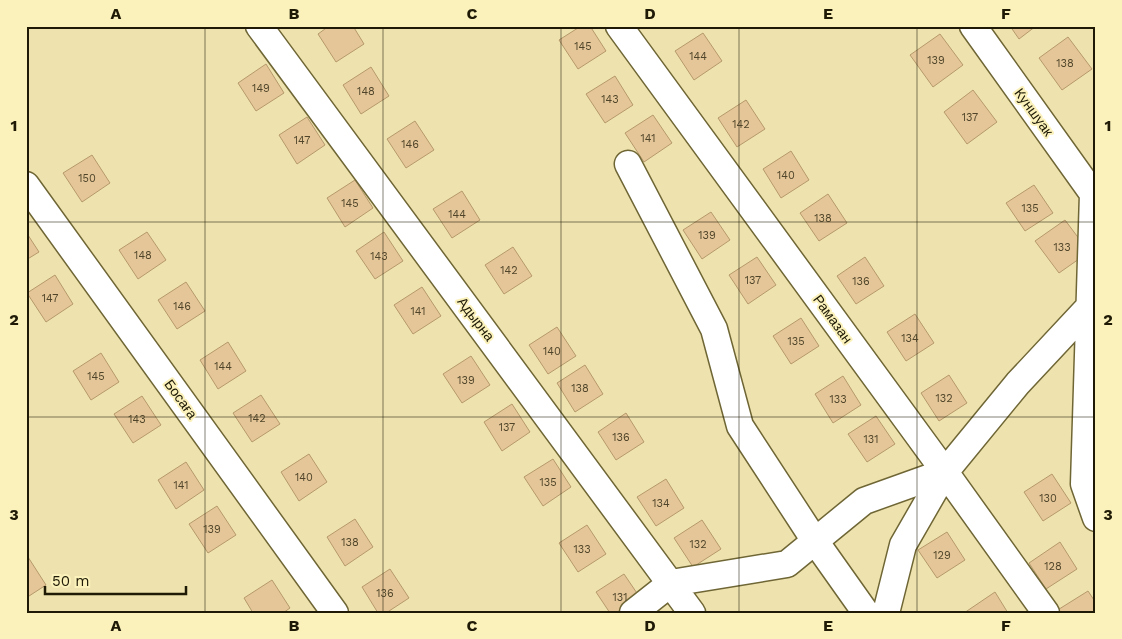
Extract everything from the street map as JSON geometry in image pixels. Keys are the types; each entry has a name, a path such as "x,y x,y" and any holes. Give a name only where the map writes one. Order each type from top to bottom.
{"street":[{"name":"Адырна","path":"259,26 692,613"},
{"name":"Рамазан","path":"619,26 1046,613"},
{"name":"Куншуак","path":"973,26 1094,196"},
{"path":"628,164 714,329 740,426 815,541 866,613"},
{"name":"Босаға","path":"26,185 335,613"},
{"path":"1094,196 1090,306 1092,337 1084,484 1096,518"},
{"path":"886,613 903,545 945,472 1018,383 1090,306"},
{"path":"633,613 671,583 787,564 864,501 945,472"}],"building":[{"path":"329,26 353,26 364,44 336,62 318,34"},
{"path":"581,26 590,26 606,51 578,69 559,40"},
{"path":"1010,26 1036,26 1019,39"},
{"path":"703,33 722,61 694,80 675,51"},
{"path":"940,34 963,65 933,87 910,55"},
{"path":"1068,37 1092,69 1062,90 1039,58"},
{"path":"266,64 284,93 256,111 238,83"},
{"path":"371,67 389,96 361,114 343,85"},
{"path":"615,76 633,105 605,123 586,94"},
{"path":"973,90 997,122 967,144 944,112"},
{"path":"746,100 765,129 737,147 718,118"},
{"path":"653,115 672,143 644,162 625,133"},
{"path":"307,117 325,145 297,164 279,135"},
{"path":"415,121 434,150 406,168 387,139"},
{"path":"791,151 809,180 781,198 763,169"},
{"path":"92,155 110,183 82,202 63,173"},
{"path":"355,180 373,208 345,227 327,198"},
{"path":"1034,185 1053,213 1025,231 1006,203"},
{"path":"462,191 480,220 452,238 433,209"},
{"path":"828,194 847,223 819,241 800,213"},
{"path":"711,212 730,240 702,259 683,230"},
{"path":"1065,220 1089,252 1059,273 1035,241"},
{"path":"26,232 39,252 26,260"},
{"path":"147,232 166,260 138,279 119,250"},
{"path":"384,232 403,261 375,279 356,251"},
{"path":"513,247 532,276 504,294 485,265"},
{"path":"757,257 776,285 748,304 729,275"},
{"path":"865,257 884,286 856,304 837,276"},
{"path":"55,275 73,304 46,322 27,293"},
{"path":"186,282 205,311 177,329 158,300"},
{"path":"422,287 441,316 413,334 394,305"},
{"path":"915,314 934,343 906,361 887,332"},
{"path":"801,318 819,346 791,364 773,336"},
{"path":"557,327 576,356 548,374 529,345"},
{"path":"228,342 246,371 218,389 200,360"},
{"path":"101,353 119,382 91,400 73,371"},
{"path":"471,356 490,385 462,403 443,374"},
{"path":"585,365 603,394 575,412 557,383"},
{"path":"949,375 967,403 939,421 921,393"},
{"path":"843,376 861,405 833,423 815,394"},
{"path":"261,395 280,424 252,442 233,413"},
{"path":"142,396 161,425 133,443 114,414"},
{"path":"512,404 530,432 502,451 484,422"},
{"path":"626,413 644,442 616,460 598,432"},
{"path":"876,416 895,444 867,462 848,434"},
{"path":"309,454 327,482 299,501 281,472"},
{"path":"553,459 571,487 543,506 524,477"},
{"path":"186,462 204,490 176,509 158,480"},
{"path":"1052,474 1071,503 1043,521 1024,492"},
{"path":"666,479 684,508 656,526 637,497"},
{"path":"217,506 236,535 208,553 189,524"},
{"path":"355,519 373,547 345,566 327,537"},
{"path":"702,520 721,549 693,567 674,538"},
{"path":"587,525 606,554 578,572 559,543"},
{"path":"947,532 965,560 937,578 918,550"},
{"path":"1060,542 1077,569 1046,589 1029,563"},
{"path":"26,557 28,557 46,585 26,598"},
{"path":"390,569 409,598 386,613 378,613 362,587"},
{"path":"624,574 643,602 627,613 610,613 596,592"},
{"path":"272,580 290,608 283,613 253,613 244,598"},
{"path":"1088,591 1096,603 1096,613 1058,613 1056,611"},
{"path":"995,592 1008,613 964,613"}]}
